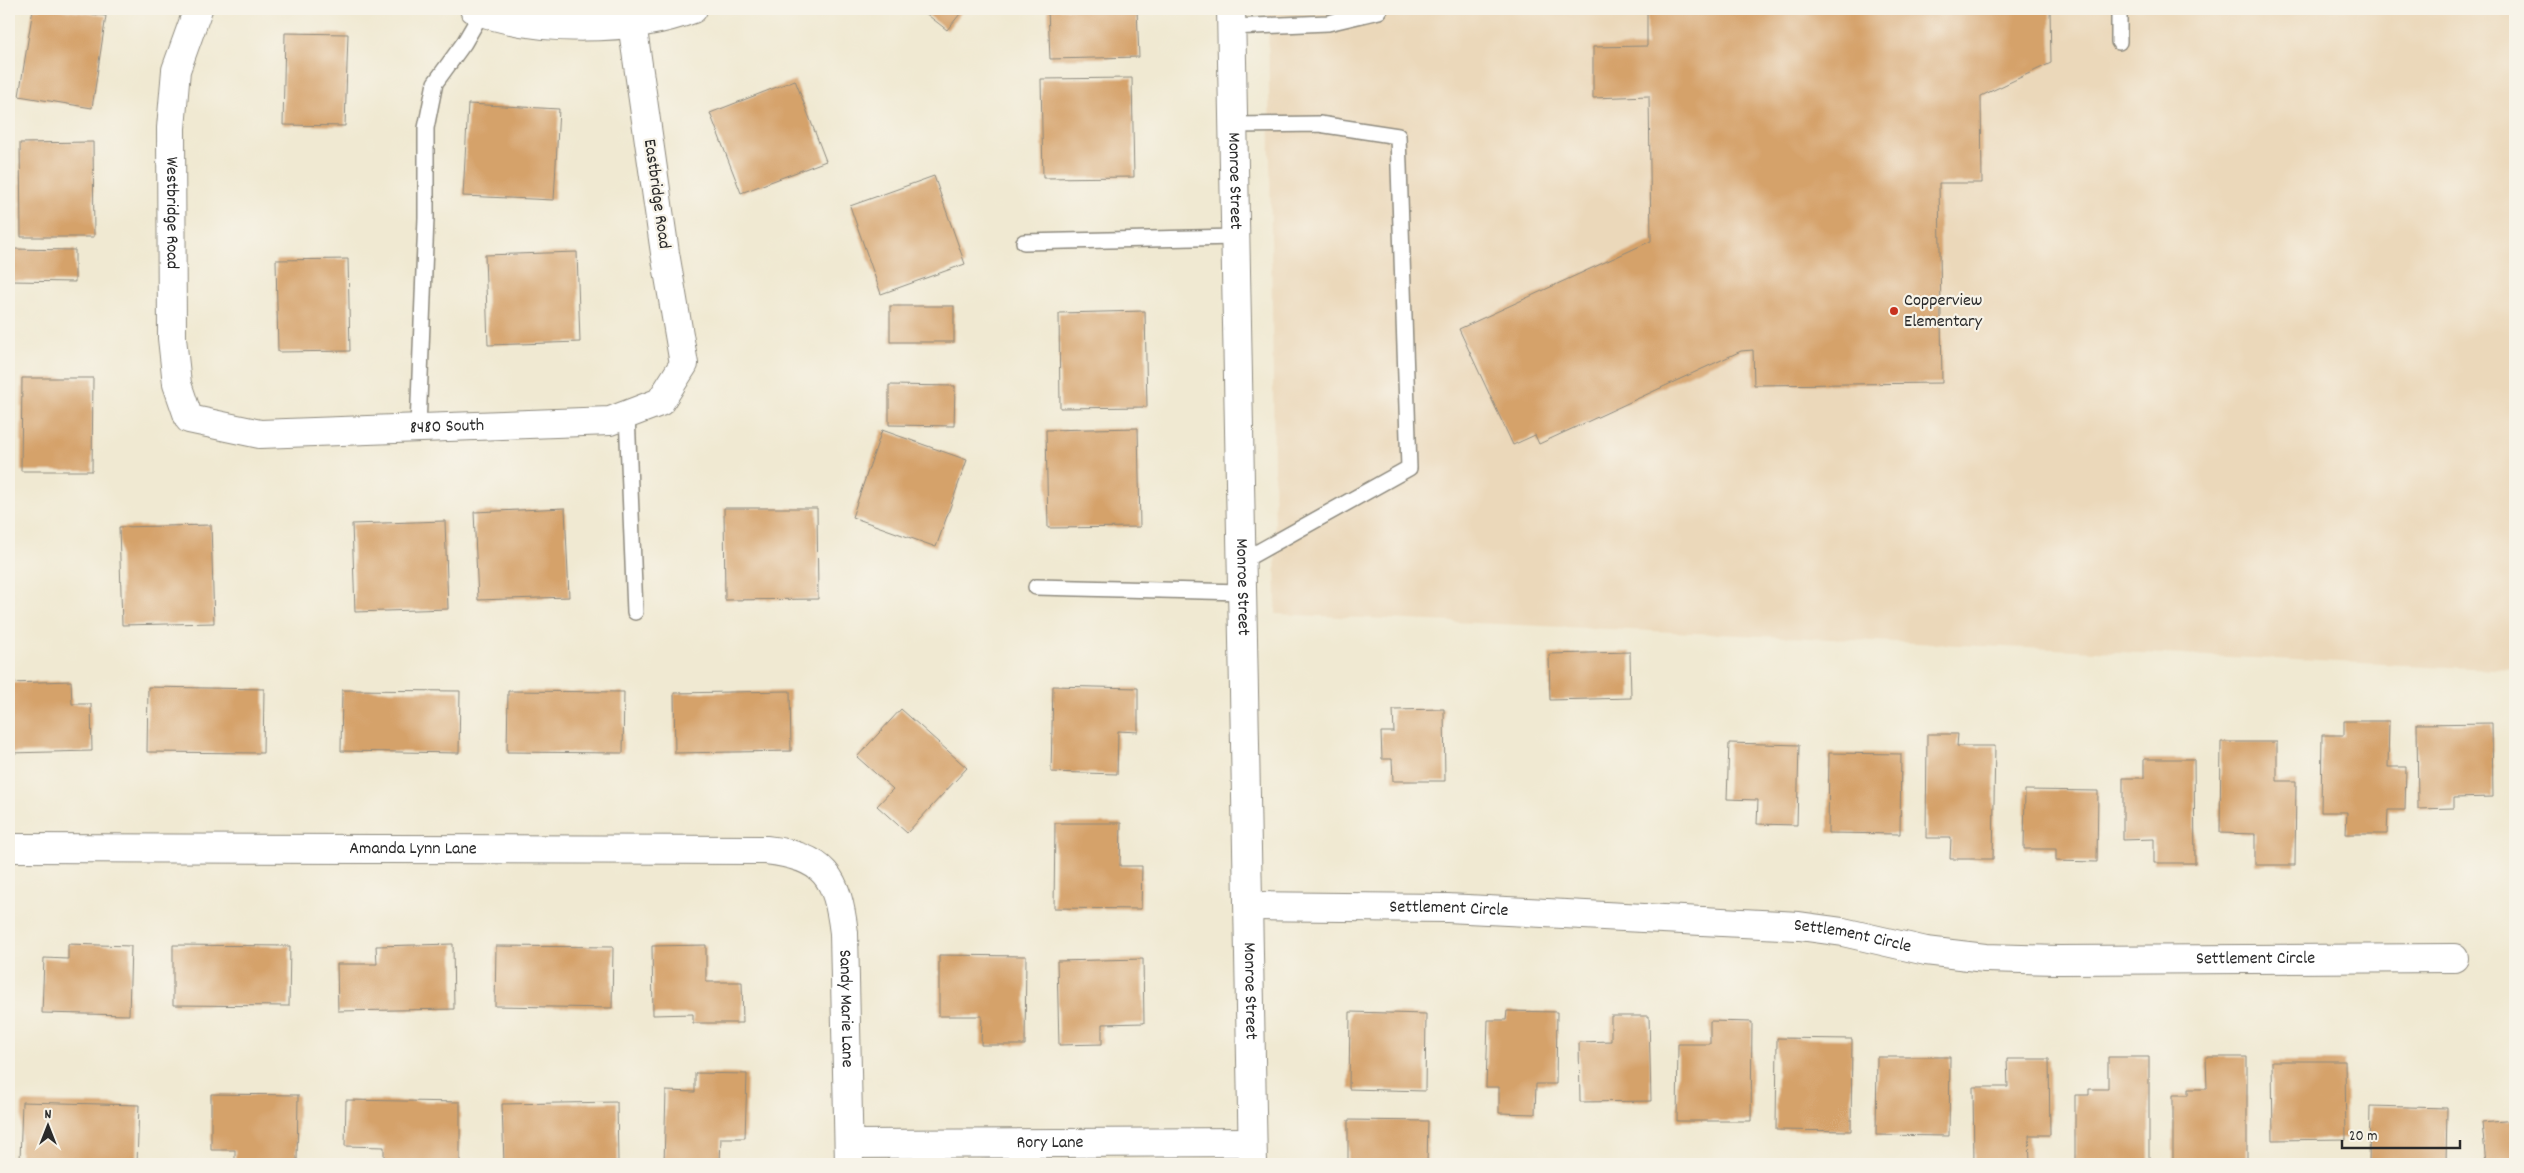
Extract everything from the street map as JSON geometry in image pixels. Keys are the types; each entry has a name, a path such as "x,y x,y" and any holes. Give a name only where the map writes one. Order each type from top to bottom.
{"street":[{"name":"Westbridge Road","path":"189,419 177,384 172,338 171,128 176,70 198,9"},
{"path":"478,10 530,24 581,27 632,23 693,9"},
{"name":"Monroe Street","path":"1231,18 1253,1153"},
{"name":"Eastbridge Road","path":"632,23 665,253 684,364"},
{"name":"8480 South","path":"189,419 260,434 610,421 660,402 684,364"},
{"name":"Amanda Lynn Lane","path":"9,848 766,850 793,853 814,862"},
{"name":"Sandy Marie Lane","path":"814,862 830,880 840,901 844,933 849,1154"},
{"name":"Settlement Circle","path":"1249,906 1447,908 1780,925 1843,932 1926,952 1985,958 2058,960 2454,958"},
{"name":"Rory Lane","path":"849,1154 1253,1153"}],"lane":[{"path":"1231,18 1328,23 1379,11 1380,9"},
{"path":"2119,9 2119,42"},
{"path":"418,428 426,218 426,128 435,83 464,44 478,10"},
{"path":"1233,124 1319,124 1398,136 1409,468 1242,560"},
{"path":"1024,242 1235,237"},
{"path":"627,414 635,612"},
{"path":"1036,587 1243,592"}],"shaded area":[{"name":"Copperview Elementary","path":"1268,9 2515,9 2515,670 1276,614"}],"building":[{"path":"33,9 56,9 106,16 92,108 19,96"},
{"path":"920,9 964,9 947,30"},
{"path":"1048,9 1137,9 1139,57 1050,59"},
{"path":"1647,9 2050,9 2051,63 1981,96 1982,183 1939,183 1942,383 1754,385 1753,350 1741,351 1539,444 1535,435 1513,445 1459,329 1651,241 1649,96 1593,98 1593,47 1647,46"},
{"path":"285,33 348,34 345,126 283,125"},
{"path":"1132,78 1134,177 1043,178 1041,79"},
{"path":"795,80 826,161 741,193 710,113"},
{"path":"468,104 559,109 554,200 463,196"},
{"path":"93,142 94,237 21,237 20,143"},
{"path":"934,176 965,264 881,294 850,206"},
{"path":"12,249 75,250 75,282 11,281"},
{"path":"577,252 580,342 488,345 485,255"},
{"path":"348,259 350,351 278,352 276,260"},
{"path":"890,306 954,306 954,342 890,342"},
{"path":"1145,311 1147,407 1060,408 1059,313"},
{"path":"22,378 93,378 92,471 21,471"},
{"path":"889,385 955,386 954,426 889,425"},
{"path":"1138,428 1140,527 1048,528 1046,430"},
{"path":"882,430 967,460 936,547 852,517"},
{"path":"565,508 569,597 478,600 474,512"},
{"path":"724,508 817,508 818,599 725,600"},
{"path":"445,521 448,609 355,612 352,524"},
{"path":"211,525 214,623 122,625 119,527"},
{"path":"1630,652 1631,698 1550,700 1549,654"},
{"path":"71,681 72,704 91,704 92,751 9,753 9,683"},
{"path":"1053,686 1138,688 1138,732 1118,731 1117,774 1051,772"},
{"path":"148,687 264,689 263,753 147,752"},
{"path":"342,690 460,691 459,753 341,751"},
{"path":"508,691 624,692 623,753 507,752"},
{"path":"790,691 791,751 675,753 674,693"},
{"path":"901,709 967,768 907,833 877,806 893,789 857,757"},
{"path":"1444,709 1445,781 1393,781 1392,759 1382,759 1381,732 1394,732 1393,710"},
{"path":"2344,721 2389,721 2388,767 2406,767 2405,810 2388,810 2387,834 2346,834 2347,812 2321,812 2322,735 2344,735"},
{"path":"2492,723 2493,797 2454,798 2454,808 2418,809 2417,724"},
{"path":"1927,734 1958,734 1957,746 1995,746 1993,859 1950,859 1951,838 1926,838"},
{"path":"2221,742 2277,742 2277,781 2296,781 2295,865 2255,865 2255,834 2220,833"},
{"path":"1729,743 1799,745 1797,825 1757,824 1758,800 1727,799"},
{"path":"1829,753 1901,754 1900,834 1828,833"},
{"path":"2144,759 2194,759 2195,863 2154,863 2154,839 2123,840 2123,778 2144,778"},
{"path":"2025,790 2098,791 2097,862 2056,861 2056,849 2024,849"},
{"path":"1055,823 1121,823 1120,866 1142,866 1141,909 1054,908"},
{"path":"68,944 131,946 129,1015 42,1013 44,958 68,959"},
{"path":"453,944 454,1009 338,1011 337,964 377,964 376,946"},
{"path":"173,945 290,946 289,1006 173,1005"},
{"path":"706,945 706,982 742,982 743,1023 693,1023 693,1014 653,1015 652,946"},
{"path":"496,946 613,947 612,1008 495,1006"},
{"path":"939,955 1026,956 1025,1045 981,1045 982,1016 939,1016"},
{"path":"1143,959 1144,1023 1102,1024 1102,1044 1059,1045 1057,961"},
{"path":"1507,1011 1557,1012 1556,1084 1536,1084 1535,1114 1499,1113 1499,1087 1486,1087 1488,1020 1506,1020"},
{"path":"1350,1012 1426,1014 1425,1091 1349,1089"},
{"path":"1611,1016 1649,1016 1651,1101 1580,1102 1579,1042 1611,1041"},
{"path":"1710,1021 1752,1022 1751,1121 1677,1121 1678,1044 1710,1044"},
{"path":"1777,1038 1852,1039 1851,1131 1776,1130"},
{"path":"1877,1057 1950,1057 1949,1136 1876,1135"},
{"path":"2108,1057 2149,1057 2149,1164 2075,1164 2075,1095 2089,1095 2089,1089 2108,1089"},
{"path":"2206,1057 2247,1057 2247,1164 2173,1164 2173,1095 2188,1095 2188,1089 2207,1089"},
{"path":"2007,1059 2049,1059 2050,1135 2029,1135 2030,1164 1974,1164 1973,1087 2008,1087"},
{"path":"2272,1061 2345,1061 2346,1139 2273,1140"},
{"path":"695,1073 747,1074 745,1138 721,1138 720,1164 664,1164 666,1091 695,1092"},
{"path":"211,1094 298,1095 297,1164 235,1163 235,1150 211,1150"},
{"path":"346,1100 460,1102 460,1164 384,1164 384,1147 345,1146"},
{"path":"22,1102 139,1105 137,1164 20,1161"},
{"path":"617,1102 618,1162 504,1164 502,1104"},
{"path":"2370,1106 2447,1108 2446,1164 2369,1164"},
{"path":"1348,1120 1428,1121 1427,1164 1348,1164"},
{"path":"2515,1120 2515,1164 2486,1164 2482,1123"}],"place":[{"name":"Copperview Elementary","path":"1894,311"}]}
